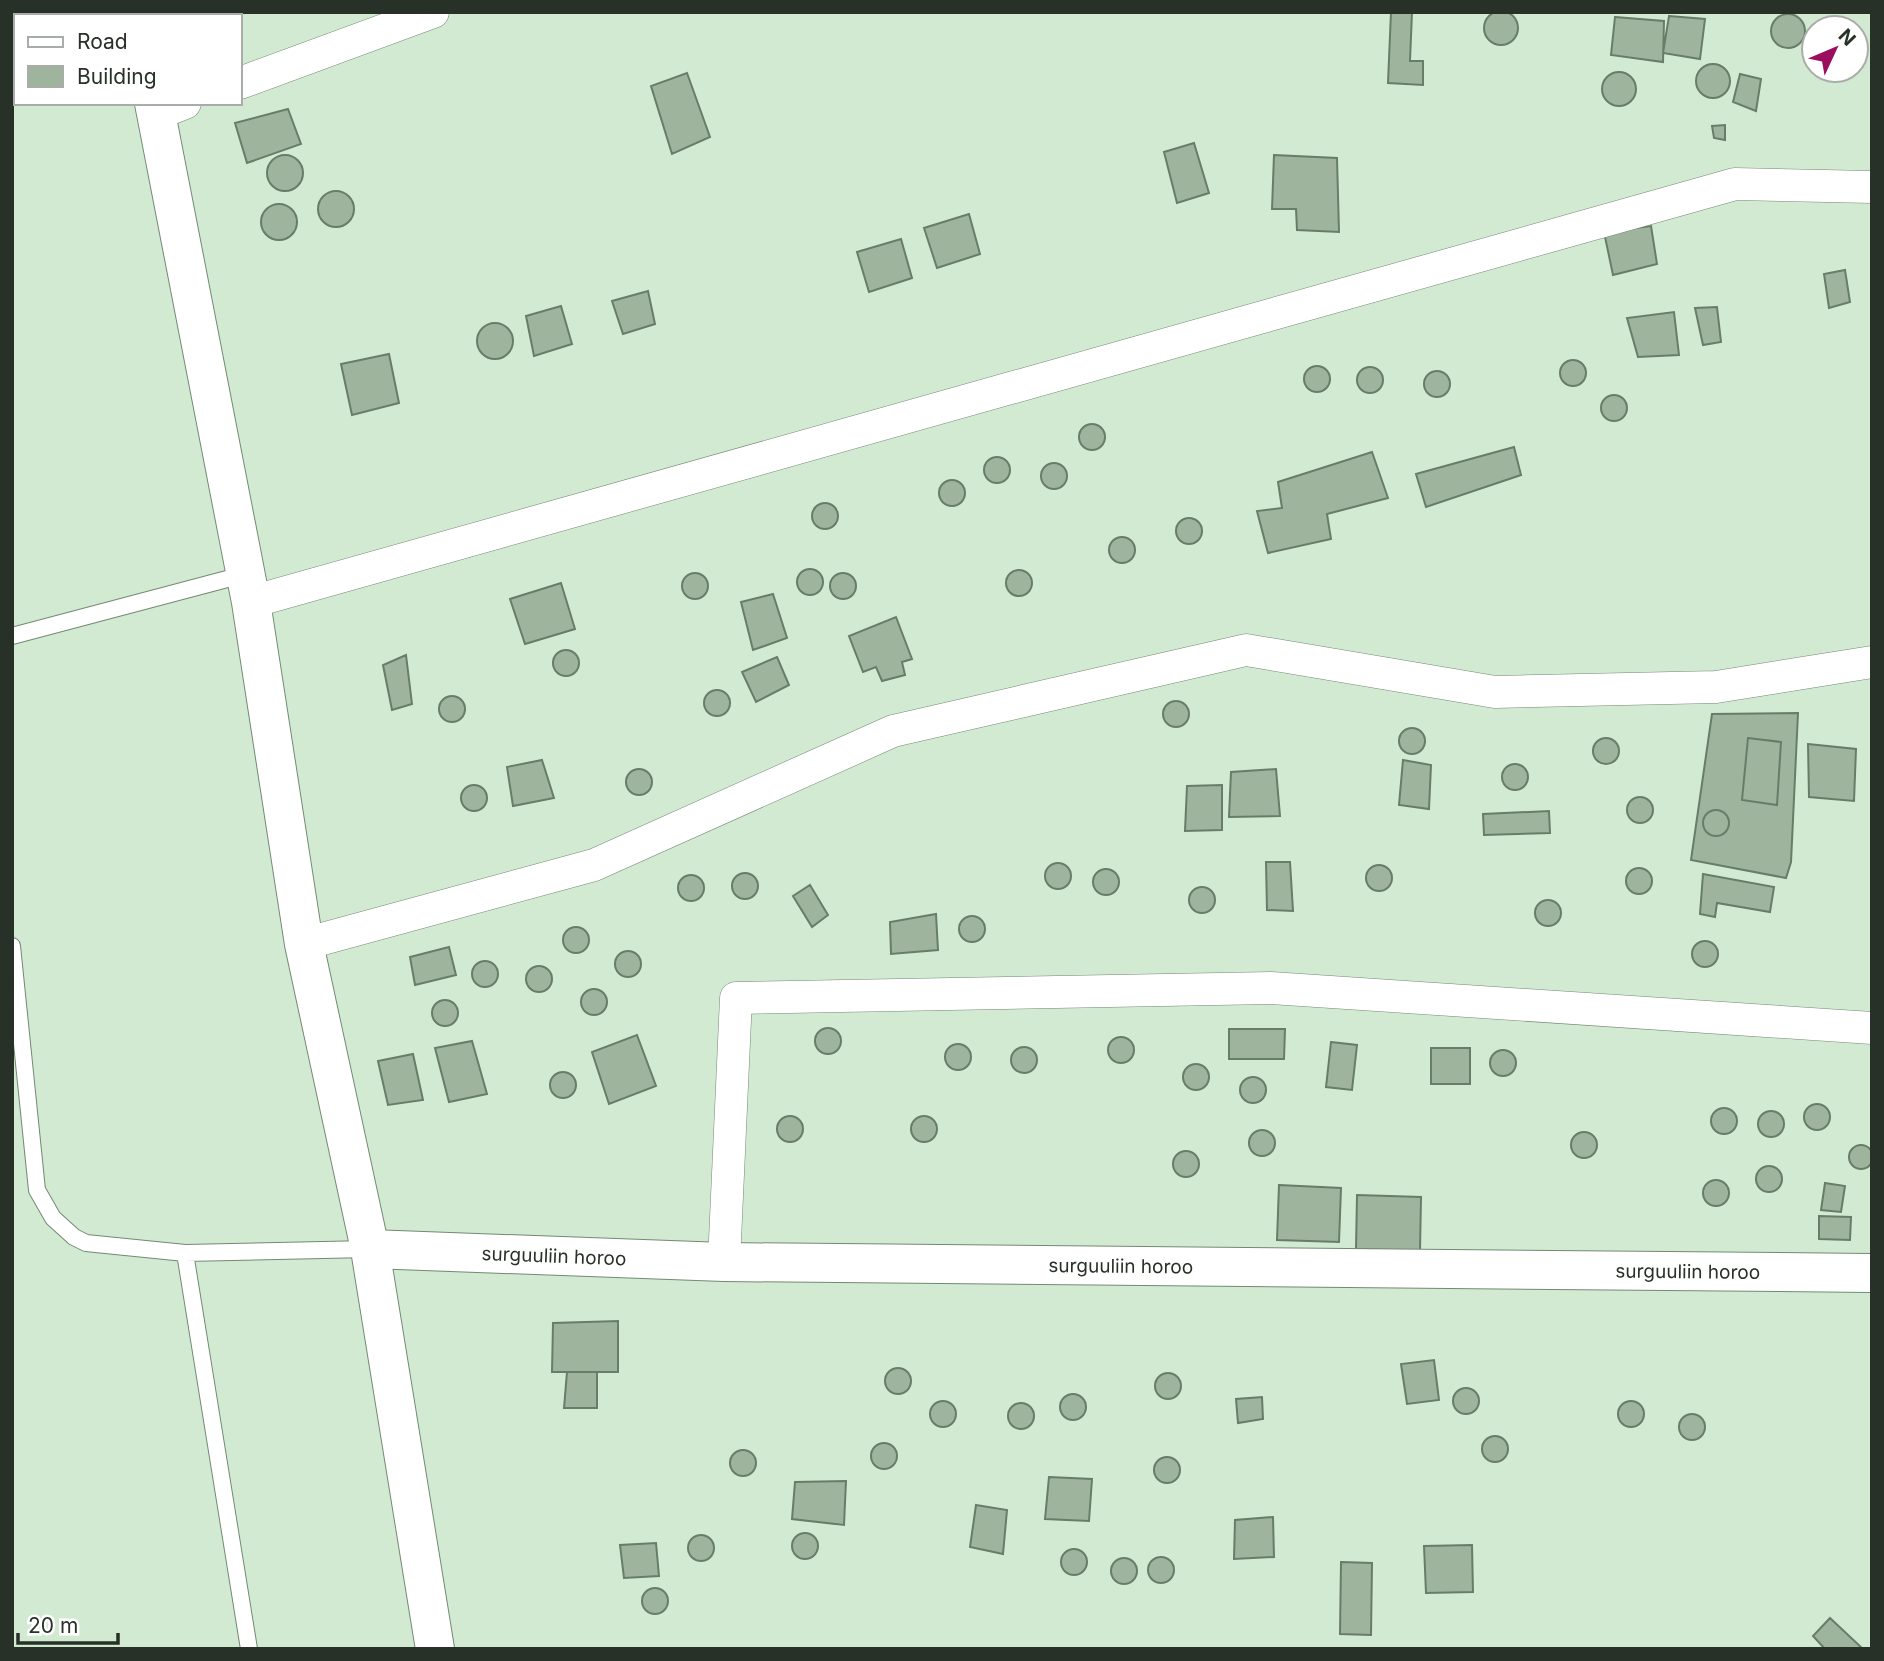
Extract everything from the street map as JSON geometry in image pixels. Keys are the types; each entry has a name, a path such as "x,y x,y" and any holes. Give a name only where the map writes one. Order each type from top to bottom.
{"street":[{"path":"242,82 433,12"},
{"path":"165,107 248,588 304,944 370,1249 435,1649"},
{"path":"248,588 1735,184 1872,187"},
{"path":"304,944 594,865 894,731 1246,650 1495,692 1716,687 1872,662"},
{"path":"724,1262 736,998 1271,988 1872,1028"},
{"name":"surguuliin horoo","path":"370,1249 724,1262 1872,1273"}],"lane":[{"path":"12,636 248,588"},
{"path":"12,946 37,1190 46,1208 63,1228 86,1243 185,1254 370,1249"},
{"path":"185,1254 249,1649"}],"building":[{"path":"1501,11 1513,16 1518,28 1513,40 1501,45 1489,40 1484,28 1489,16"},
{"path":"1391,12 1412,12 1410,61 1423,61 1423,85 1388,83"},
{"path":"1782,15 1794,15 1800,19 1800,43 1794,47 1782,47 1772,37 1772,25"},
{"path":"1669,16 1705,19 1700,59 1663,53"},
{"path":"1615,17 1664,21 1663,62 1611,55"},
{"path":"1713,64 1725,69 1730,81 1725,93 1713,98 1701,93 1696,81 1701,69"},
{"path":"1619,72 1631,77 1636,89 1631,101 1619,106 1607,101 1602,89 1607,77"},
{"path":"687,73 710,137 672,154 651,86"},
{"path":"1740,74 1761,79 1756,111 1733,102"},
{"path":"288,109 301,144 247,163 235,123"},
{"path":"1725,125 1725,140 1714,138 1712,126"},
{"path":"1194,143 1209,193 1177,203 1164,152"},
{"path":"285,155 297,161 303,173 297,185 285,191 273,185 267,173 273,161"},
{"path":"1274,155 1337,158 1339,232 1297,230 1296,209 1272,209"},
{"path":"336,191 348,197 354,209 348,221 336,227 324,221 318,209 324,197"},
{"path":"279,204 292,209 297,222 292,235 279,240 266,235 261,222 266,209"},
{"path":"969,214 980,254 937,268 924,228"},
{"path":"1651,226 1657,264 1613,275 1604,232"},
{"path":"901,239 912,278 869,292 857,252"},
{"path":"1845,270 1850,302 1829,308 1824,274"},
{"path":"648,291 655,324 623,334 612,301"},
{"path":"561,306 572,344 534,356 526,316"},
{"path":"1717,307 1721,342 1703,345 1695,308"},
{"path":"1674,312 1679,355 1638,357 1627,318"},
{"path":"495,323 508,328 513,341 508,354 495,359 482,354 477,341 482,328"},
{"path":"389,354 399,403 352,415 341,364"},
{"path":"1573,360 1582,364 1586,373 1582,382 1573,386 1564,382 1560,373 1564,364"},
{"path":"1317,366 1326,370 1330,379 1326,388 1317,392 1308,388 1304,379 1308,370"},
{"path":"1370,367 1379,371 1383,380 1379,389 1370,393 1361,389 1357,380 1361,371"},
{"path":"1437,371 1446,375 1450,384 1446,393 1437,397 1428,393 1424,384 1428,375"},
{"path":"1614,395 1623,399 1627,408 1623,417 1614,421 1605,417 1601,408 1605,399"},
{"path":"1092,424 1101,428 1105,437 1101,446 1092,450 1083,446 1079,437 1083,428"},
{"path":"1514,447 1521,475 1426,507 1416,474"},
{"path":"1372,452 1388,498 1327,514 1331,539 1268,553 1257,511 1282,508 1278,482"},
{"path":"997,457 1006,461 1010,470 1006,479 997,483 988,479 984,470 988,461"},
{"path":"1054,463 1063,467 1067,476 1063,485 1054,489 1045,485 1041,476 1045,467"},
{"path":"952,480 961,484 965,493 961,502 952,506 943,502 939,493 943,484"},
{"path":"825,503 834,507 838,516 834,525 825,529 816,525 812,516 816,507"},
{"path":"1189,518 1198,522 1202,531 1198,540 1189,544 1180,540 1176,531 1180,522"},
{"path":"1122,537 1131,541 1135,550 1131,559 1122,563 1113,559 1109,550 1113,541"},
{"path":"810,569 819,573 823,582 819,591 810,595 801,591 797,582 801,573"},
{"path":"1019,570 1028,574 1032,583 1028,592 1019,596 1010,592 1006,583 1010,574"},
{"path":"695,573 704,577 708,586 704,595 695,599 686,595 682,586 686,577"},
{"path":"843,573 852,577 856,586 852,595 843,599 834,595 830,586 834,577"},
{"path":"561,583 575,629 525,644 510,599"},
{"path":"773,594 787,638 753,650 741,602"},
{"path":"896,617 912,659 902,662 905,675 882,681 876,667 863,672 849,636"},
{"path":"566,650 575,654 579,663 575,672 566,676 557,672 553,663 557,654"},
{"path":"406,655 412,704 392,710 383,665"},
{"path":"777,657 789,685 756,702 742,672"},
{"path":"717,690 726,694 730,703 726,712 717,716 708,712 704,703 708,694"},
{"path":"452,696 461,700 465,709 461,718 452,722 443,718 439,709 443,700"},
{"path":"1176,701 1185,705 1189,714 1185,723 1176,727 1167,723 1163,714 1167,705"},
{"path":"1798,713 1791,862 1786,878 1691,860 1712,714"},
{"path":"1412,728 1421,732 1425,741 1421,750 1412,754 1403,750 1399,741 1403,732"},
{"path":"1606,738 1615,742 1619,751 1615,760 1606,764 1597,760 1593,751 1597,742"},
{"path":"1748,738 1781,742 1777,805 1742,800"},
{"path":"1808,744 1856,749 1854,801 1809,797"},
{"path":"542,760 554,798 513,806 507,767"},
{"path":"1403,760 1431,765 1429,809 1399,805"},
{"path":"1515,764 1524,768 1528,777 1524,786 1515,790 1506,786 1502,777 1506,768"},
{"path":"639,769 648,773 652,782 648,791 639,795 630,791 626,782 630,773"},
{"path":"1276,769 1280,816 1229,817 1231,772"},
{"path":"474,785 483,789 487,798 483,807 474,811 465,807 461,798 465,789"},
{"path":"1222,785 1222,830 1185,831 1187,786"},
{"path":"1640,797 1649,801 1653,810 1649,819 1640,823 1631,819 1627,810 1631,801"},
{"path":"1716,810 1725,814 1729,823 1725,832 1716,836 1707,832 1703,823 1707,814"},
{"path":"1549,811 1550,833 1484,835 1483,814"},
{"path":"1266,862 1290,862 1293,911 1267,910"},
{"path":"1058,863 1067,867 1071,876 1067,885 1058,889 1049,885 1045,876 1049,867"},
{"path":"1379,865 1388,869 1392,878 1388,887 1379,891 1370,887 1366,878 1370,869"},
{"path":"1639,868 1648,872 1652,881 1648,890 1639,894 1630,890 1626,881 1630,872"},
{"path":"1106,869 1115,873 1119,882 1115,891 1106,895 1097,891 1093,882 1097,873"},
{"path":"745,873 754,877 758,886 754,895 745,899 736,895 732,886 736,877"},
{"path":"1703,874 1774,887 1770,912 1717,903 1715,917 1700,914"},
{"path":"691,875 700,879 704,888 700,897 691,901 682,897 678,888 682,879"},
{"path":"810,885 828,915 812,927 793,896"},
{"path":"1202,887 1211,891 1215,900 1211,909 1202,913 1193,909 1189,900 1193,891"},
{"path":"1548,900 1557,904 1561,913 1557,922 1548,926 1539,922 1535,913 1539,904"},
{"path":"936,914 938,950 891,954 890,922"},
{"path":"972,916 981,920 985,929 981,938 972,942 963,938 959,929 963,920"},
{"path":"576,927 585,931 589,940 585,949 576,953 567,949 563,940 567,931"},
{"path":"1705,941 1714,945 1718,954 1714,963 1705,967 1696,963 1692,954 1696,945"},
{"path":"449,947 456,975 415,985 410,957"},
{"path":"628,951 637,955 641,964 637,973 628,977 619,973 615,964 619,955"},
{"path":"485,961 494,965 498,974 494,983 485,987 476,983 472,974 476,965"},
{"path":"539,966 548,970 552,979 548,988 539,992 530,988 526,979 530,970"},
{"path":"594,989 603,993 607,1002 603,1011 594,1015 585,1011 581,1002 585,993"},
{"path":"445,1000 454,1004 458,1013 454,1022 445,1026 436,1022 432,1013 436,1004"},
{"path":"828,1028 837,1032 841,1041 837,1050 828,1054 819,1050 815,1041 819,1032"},
{"path":"1229,1029 1285,1029 1284,1059 1229,1059"},
{"path":"637,1035 656,1086 609,1104 592,1052"},
{"path":"1121,1037 1130,1041 1134,1050 1130,1059 1121,1063 1112,1059 1108,1050 1112,1041"},
{"path":"472,1041 487,1094 449,1102 435,1048"},
{"path":"1331,1042 1357,1045 1352,1090 1326,1087"},
{"path":"958,1044 967,1048 971,1057 967,1066 958,1070 949,1066 945,1057 949,1048"},
{"path":"1024,1047 1033,1051 1037,1060 1033,1069 1024,1073 1015,1069 1011,1060 1015,1051"},
{"path":"1431,1048 1470,1048 1470,1084 1431,1084"},
{"path":"1503,1050 1512,1054 1516,1063 1512,1072 1503,1076 1494,1072 1490,1063 1494,1054"},
{"path":"413,1054 423,1100 388,1105 378,1061"},
{"path":"1196,1064 1205,1068 1209,1077 1205,1086 1196,1090 1187,1086 1183,1077 1187,1068"},
{"path":"563,1072 572,1076 576,1085 572,1094 563,1098 554,1094 550,1085 554,1076"},
{"path":"1253,1077 1262,1081 1266,1090 1262,1099 1253,1103 1244,1099 1240,1090 1244,1081"},
{"path":"1817,1104 1826,1108 1830,1117 1826,1126 1817,1130 1808,1126 1804,1117 1808,1108"},
{"path":"1724,1108 1733,1112 1737,1121 1733,1130 1724,1134 1715,1130 1711,1121 1715,1112"},
{"path":"1771,1111 1780,1115 1784,1124 1780,1133 1771,1137 1762,1133 1758,1124 1762,1115"},
{"path":"790,1116 799,1120 803,1129 799,1138 790,1142 781,1138 777,1129 781,1120"},
{"path":"924,1116 933,1120 937,1129 933,1138 924,1142 915,1138 911,1129 915,1120"},
{"path":"1262,1130 1271,1134 1275,1143 1271,1152 1262,1156 1253,1152 1249,1143 1253,1134"},
{"path":"1584,1132 1593,1136 1597,1145 1593,1154 1584,1158 1575,1154 1571,1145 1575,1136"},
{"path":"1861,1145 1870,1148 1873,1157 1870,1166 1861,1169 1852,1166 1849,1157 1852,1148"},
{"path":"1186,1151 1195,1155 1199,1164 1195,1173 1186,1177 1177,1173 1173,1164 1177,1155"},
{"path":"1769,1166 1778,1170 1782,1179 1778,1188 1769,1192 1760,1188 1756,1179 1760,1170"},
{"path":"1716,1180 1725,1184 1729,1193 1725,1202 1716,1206 1707,1202 1703,1193 1707,1184"},
{"path":"1825,1183 1845,1186 1841,1212 1821,1210"},
{"path":"1279,1185 1341,1188 1339,1242 1277,1240"},
{"path":"1357,1195 1421,1197 1420,1251 1356,1249"},
{"path":"1819,1216 1851,1217 1850,1240 1819,1239"},
{"path":"618,1321 618,1372 552,1372 553,1323"},
{"path":"1434,1360 1439,1400 1407,1404 1401,1364"},
{"path":"898,1368 907,1372 911,1381 907,1390 898,1394 889,1390 885,1381 889,1372"},
{"path":"567,1372 597,1372 597,1408 564,1408"},
{"path":"1168,1373 1177,1377 1181,1386 1177,1395 1168,1399 1159,1395 1155,1386 1159,1377"},
{"path":"1466,1388 1475,1392 1479,1401 1475,1410 1466,1414 1457,1410 1453,1401 1457,1392"},
{"path":"1073,1394 1082,1398 1086,1407 1082,1416 1073,1420 1064,1416 1060,1407 1064,1398"},
{"path":"1262,1397 1263,1419 1238,1423 1236,1399"},
{"path":"943,1401 952,1405 956,1414 952,1423 943,1427 934,1423 930,1414 934,1405"},
{"path":"1631,1401 1640,1405 1644,1414 1640,1423 1631,1427 1622,1423 1618,1414 1622,1405"},
{"path":"1021,1403 1030,1407 1034,1416 1030,1425 1021,1429 1012,1425 1008,1416 1012,1407"},
{"path":"1692,1414 1701,1418 1705,1427 1701,1436 1692,1440 1683,1436 1679,1427 1683,1418"},
{"path":"1495,1436 1504,1440 1508,1449 1504,1458 1495,1462 1486,1458 1482,1449 1486,1440"},
{"path":"884,1443 893,1447 897,1456 893,1465 884,1469 875,1465 871,1456 875,1447"},
{"path":"743,1450 752,1454 756,1463 752,1472 743,1476 734,1472 730,1463 734,1454"},
{"path":"1167,1457 1176,1461 1180,1470 1176,1479 1167,1483 1158,1479 1154,1470 1158,1461"},
{"path":"1049,1477 1092,1479 1089,1521 1045,1519"},
{"path":"846,1481 844,1525 792,1519 795,1482"},
{"path":"976,1505 1007,1510 1003,1554 970,1547"},
{"path":"1273,1517 1274,1557 1234,1559 1235,1520"},
{"path":"805,1533 814,1537 818,1546 814,1555 805,1559 796,1555 792,1546 796,1537"},
{"path":"701,1535 710,1539 714,1548 710,1557 701,1561 692,1557 688,1548 692,1539"},
{"path":"656,1543 659,1576 624,1578 620,1545"},
{"path":"1472,1545 1473,1592 1426,1593 1424,1546"},
{"path":"1074,1549 1083,1553 1087,1562 1083,1571 1074,1575 1065,1571 1061,1562 1065,1553"},
{"path":"1161,1557 1170,1561 1174,1570 1170,1579 1161,1583 1152,1579 1148,1570 1152,1561"},
{"path":"1124,1558 1133,1562 1137,1571 1133,1580 1124,1584 1115,1580 1111,1571 1115,1562"},
{"path":"1341,1562 1372,1563 1371,1635 1340,1634"},
{"path":"655,1588 664,1592 668,1601 664,1610 655,1614 646,1610 642,1601 646,1592"},
{"path":"1830,1618 1863,1649 1825,1649 1813,1636"}]}
